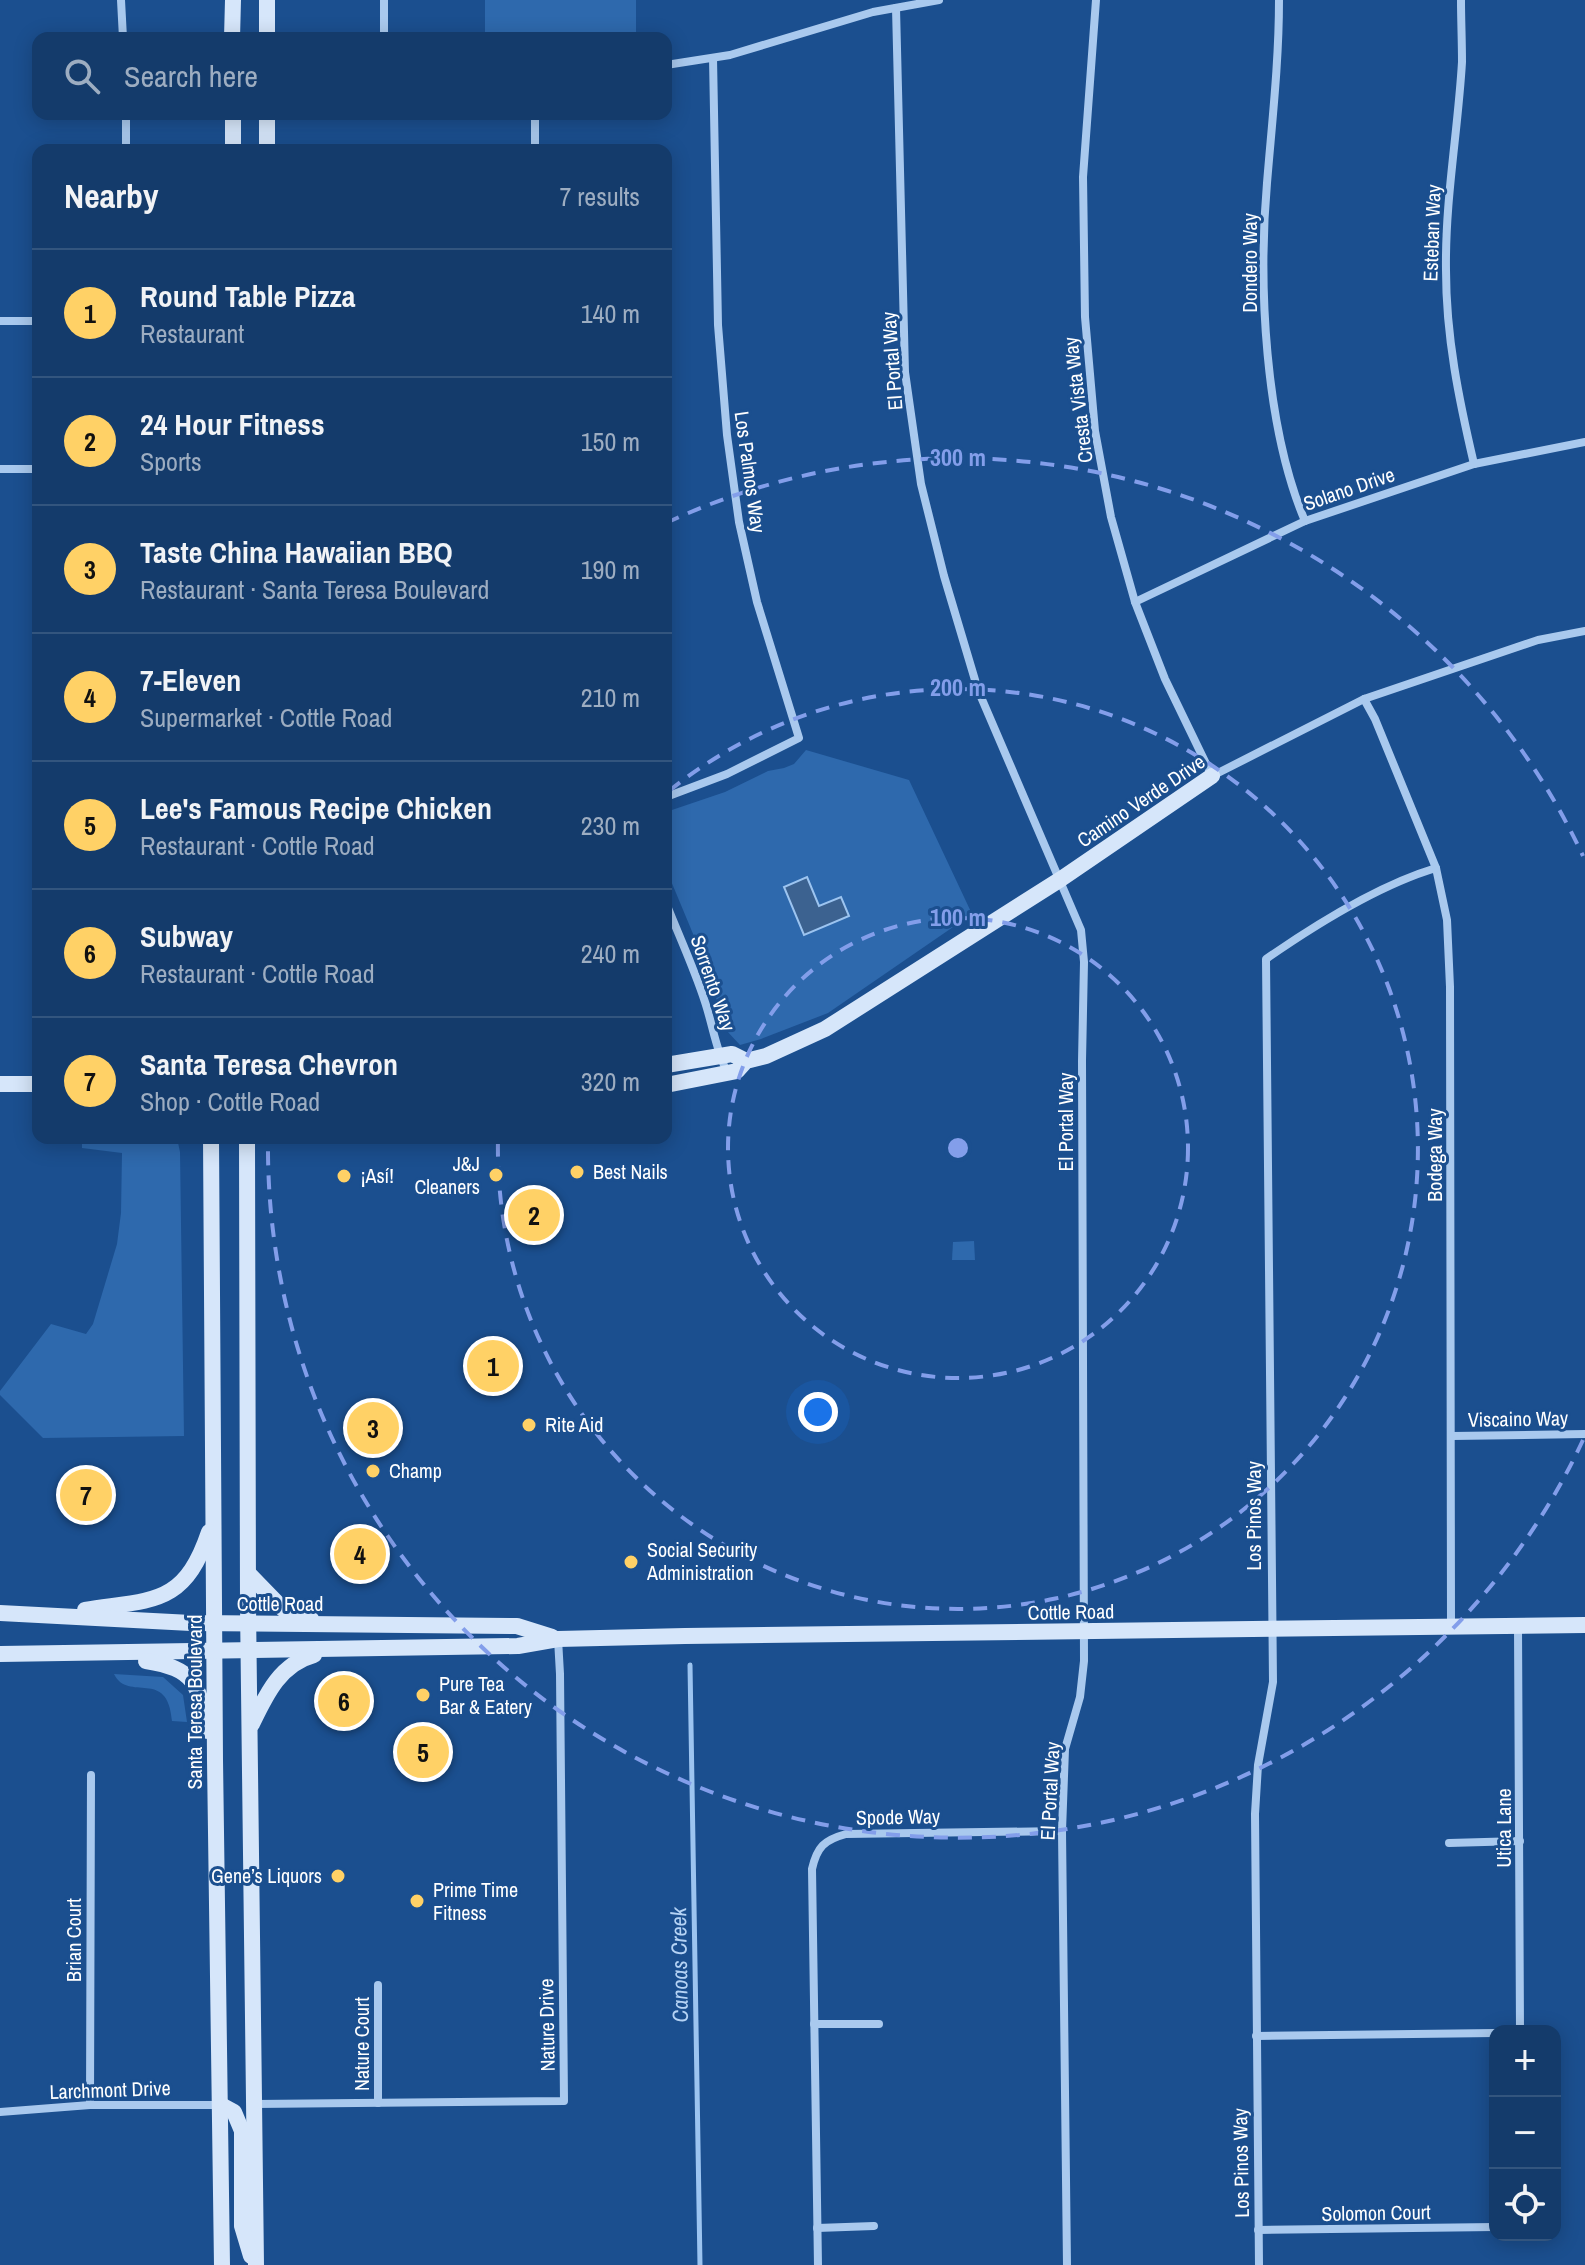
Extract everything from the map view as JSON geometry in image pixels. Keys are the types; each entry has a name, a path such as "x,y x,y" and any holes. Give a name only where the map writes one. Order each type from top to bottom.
{"main road":[{"path":"232,32 233,0"},
{"path":"267,0 267,32"},
{"path":"233,120 233,144"},
{"path":"267,120 267,144"},
{"name":"Camino Verde Drive","path":"672,1084 737,1071 746,1061 766,1056 825,1029 1061,879 1212,776"},
{"name":"Camino Verde Drive","path":"672,1064 732,1054 746,1061"},
{"path":"0,1084 32,1084"},
{"path":"202,1144 211,1162"},
{"name":"Santa Teresa Boulevard","path":"211,1144 222,2265"},
{"path":"249,1144 249,1652 255,2265"},
{"path":"57,1615 138,1602 174,1590 195,1568 214,1519"},
{"path":"249,1574 283,1609 332,1624"},
{"name":"Cottle Road","path":"0,1613 249,1624 517,1626 558,1639"},
{"name":"Cottle Road","path":"0,1654 249,1652 422,1645 518,1646 558,1639 1585,1625"},
{"path":"251,1727 268,1691 282,1673 303,1658 331,1650"},
{"path":"105,1654 174,1665 187,1674 196,1687 215,1760"},
{"path":"221,2105 234,2112 242,2131 242,2226 255,2265"}],"street":[{"path":"121,0 123,32"},
{"path":"384,0 384,32"},
{"path":"672,64 713,58 873,12 939,0"},
{"name":"Cresta Vista Way","path":"1096,0 1083,177 1085,317 1095,431 1111,517 1135,602 1165,679 1212,776"},
{"name":"Dondero Way","path":"1279,0 1279,55 1264,249 1265,323 1277,419 1297,501 1305,521"},
{"name":"Esteban Way","path":"1461,0 1462,62 1447,209 1445,270 1454,378 1474,464"},
{"name":"El Portal Way","path":"896,8 905,372 921,484 978,690 1081,930 1084,962 1084,1632 1080,1697 1065,1749 1062,1831 1067,2265"},
{"name":"Los Palmos Way","path":"672,795 727,774 799,738 757,602 739,522 727,435 718,325 713,58"},
{"path":"126,120 126,144"},
{"path":"535,120 535,144"},
{"path":"0,321 32,321"},
{"name":"Solano Drive","path":"1135,602 1305,521 1474,464 1585,442"},
{"path":"0,469 32,469"},
{"name":"Camino Verde Drive","path":"1212,776 1364,699 1538,640 1585,631"},
{"name":"Bodega Way","path":"1364,699 1436,868 1447,920 1450,987 1451,1627"},
{"name":"Los Pinos Way","path":"1259,2265 1255,1814 1258,1765 1273,1682 1266,959 1306,931 1412,875 1436,868"},
{"name":"Sorrento Way","path":"672,917 694,969 714,1029 719,1056 728,1074"},
{"name":"Viscaino Way","path":"1452,1436 1585,1434"},
{"name":"Utica Lane","path":"1518,1626 1520,2025"},
{"name":"Nature Drive","path":"255,2104 564,2101 558,1639"},
{"name":"Brian Court","path":"90,2105 91,1775"},
{"name":"Spode Way","path":"818,2265 812,1869 821,1845 846,1834 1062,1831"},
{"path":"1449,1843 1520,1841"},
{"name":"Nature Court","path":"378,1985 378,2103"},
{"path":"814,2024 879,2024"},
{"path":"1256,2036 1489,2033"},
{"name":"Larchmont Drive","path":"0,2112 90,2105 221,2105"},
{"path":"817,2228 874,2226"},
{"name":"Solomon Court","path":"1258,2230 1489,2227"}],"shaded area":[{"path":"485,0 636,0 636,32 485,32"},
{"path":"806,750 909,780 972,914 828,1013 740,1045 726,1030 706,965 672,883 672,810 725,792 768,771 794,764"},
{"path":"807,877 819,906 841,897 849,916 804,935 784,887"},
{"path":"82,1144 178,1144 184,1436 43,1438 0,1395 51,1324 86,1334 93,1324 117,1244 122,1153 82,1148"},
{"path":"974,1241 975,1260 952,1260 953,1242"},
{"path":"114,1674 163,1677 183,1695 187,1722 172,1721 169,1705 156,1690 128,1686"}],"waterway":[{"name":"Canoas Creek","path":"690,1665 700,2265"}],"place":[{"name":"Best Nails","path":"577,1172"},
{"name":"J&J Cleaners","path":"496,1175"},
{"name":"¡Así!","path":"344,1176"},
{"name":"24 Hour Fitness","path":"534,1215"},
{"name":"Round Table Pizza","path":"493,1366"},
{"name":"Rite Aid","path":"529,1425"},
{"name":"Taste China Hawaiian BBQ","path":"373,1428"},
{"name":"Champ","path":"373,1471"},
{"name":"Santa Teresa Chevron","path":"86,1495"},
{"name":"7-Eleven","path":"360,1554"},
{"name":"Social Security Administration","path":"631,1562"},
{"name":"Pure Tea Bar & Eatery","path":"423,1695"},
{"name":"Subway","path":"344,1701"},
{"name":"Lee's Famous Recipe Chicken","path":"423,1752"},
{"name":"Gene’s Liquors","path":"338,1876"},
{"name":"Prime Time Fitness","path":"417,1901"}]}
